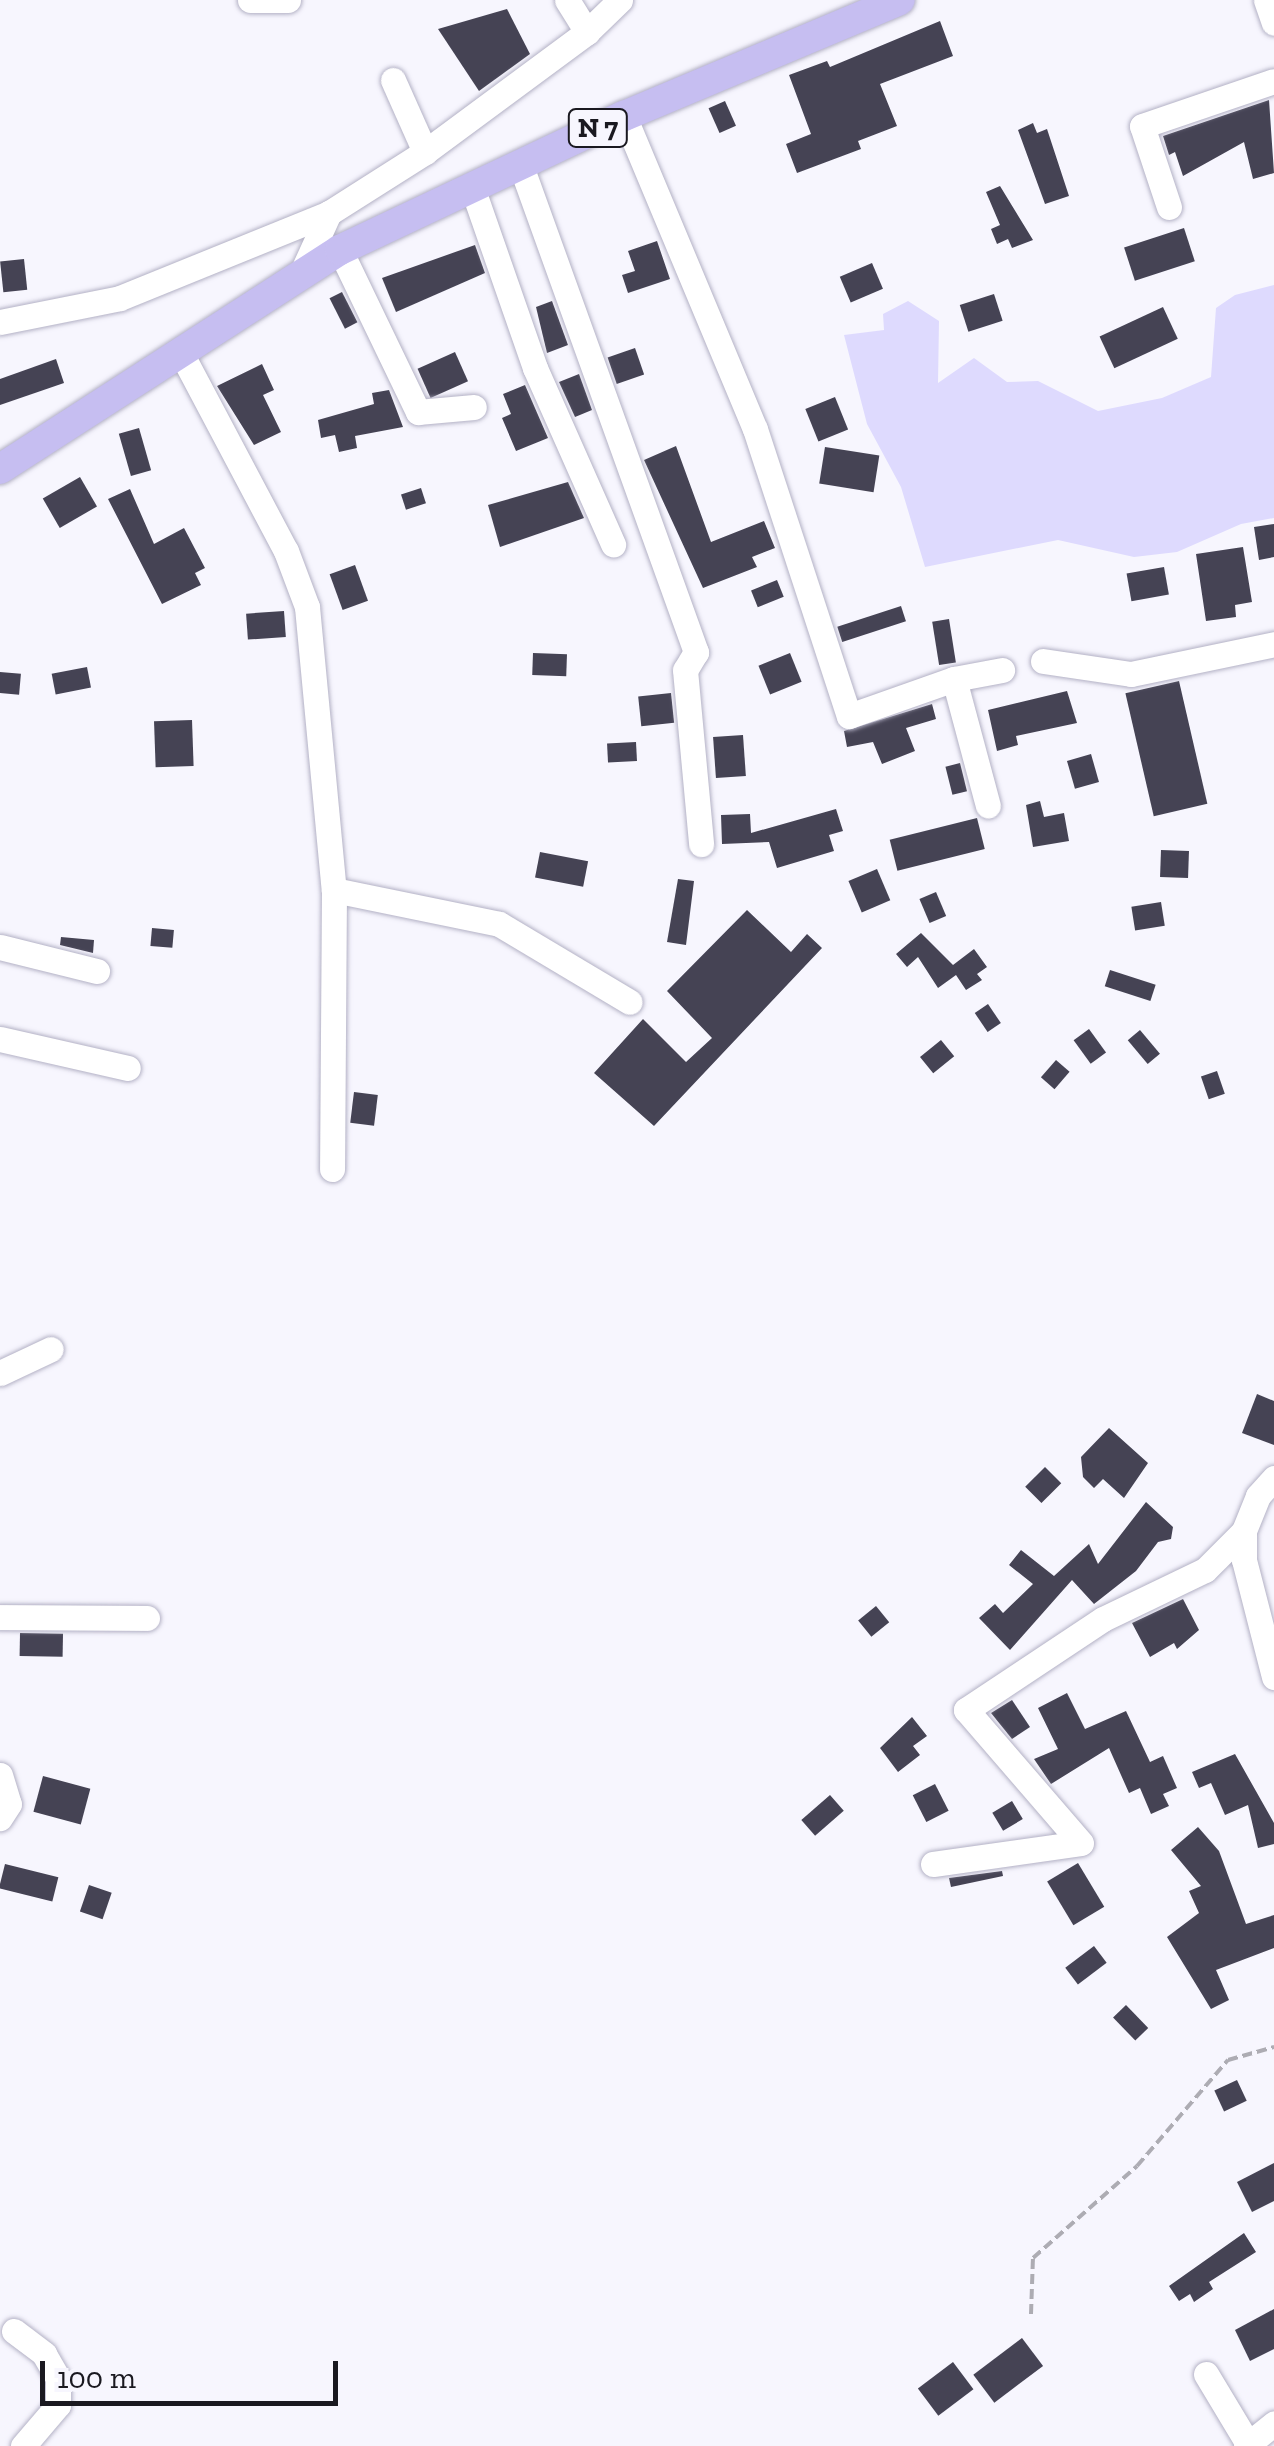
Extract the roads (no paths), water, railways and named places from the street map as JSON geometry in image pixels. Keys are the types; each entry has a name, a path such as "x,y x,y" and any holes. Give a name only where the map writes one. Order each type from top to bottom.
{"main road":[{"name":"N 7","path":"0,469 303,270 340,250 624,116 900,0"}],"street":[{"path":"250,0 288,0"},
{"path":"567,0 587,32"},
{"path":"0,322 120,298 329,213 424,152 587,32 620,0"},
{"path":"1266,0 1274,22"},
{"path":"393,80 424,152"},
{"path":"1169,207 1142,126 1274,82"},
{"path":"624,116 755,429 849,716 954,679 1002,670"},
{"path":"521,166 696,652 685,670 702,844"},
{"path":"472,187 535,368 613,544"},
{"path":"303,270 329,213"},
{"path":"340,250 418,412 474,407"},
{"path":"180,351 286,551 307,607 334,890 332,1170"},
{"path":"1043,660 1131,674 1274,644"},
{"path":"954,679 988,806"},
{"path":"334,890 499,924 630,1002"},
{"path":"0,947 97,971"},
{"path":"0,1040 128,1068"},
{"path":"0,1373 52,1349"},
{"path":"1274,1478 1258,1496 1244,1532 1244,1560 1274,1677"},
{"path":"933,1864 1081,1844 966,1710 1103,1619 1205,1570 1244,1532"},
{"path":"0,1616 146,1618"},
{"path":"0,1776 9,1804 0,1818"},
{"path":"14,2331 44,2354 58,2378 58,2405 23,2446"},
{"path":"1206,2374 1247,2445 1274,2422"}]}
